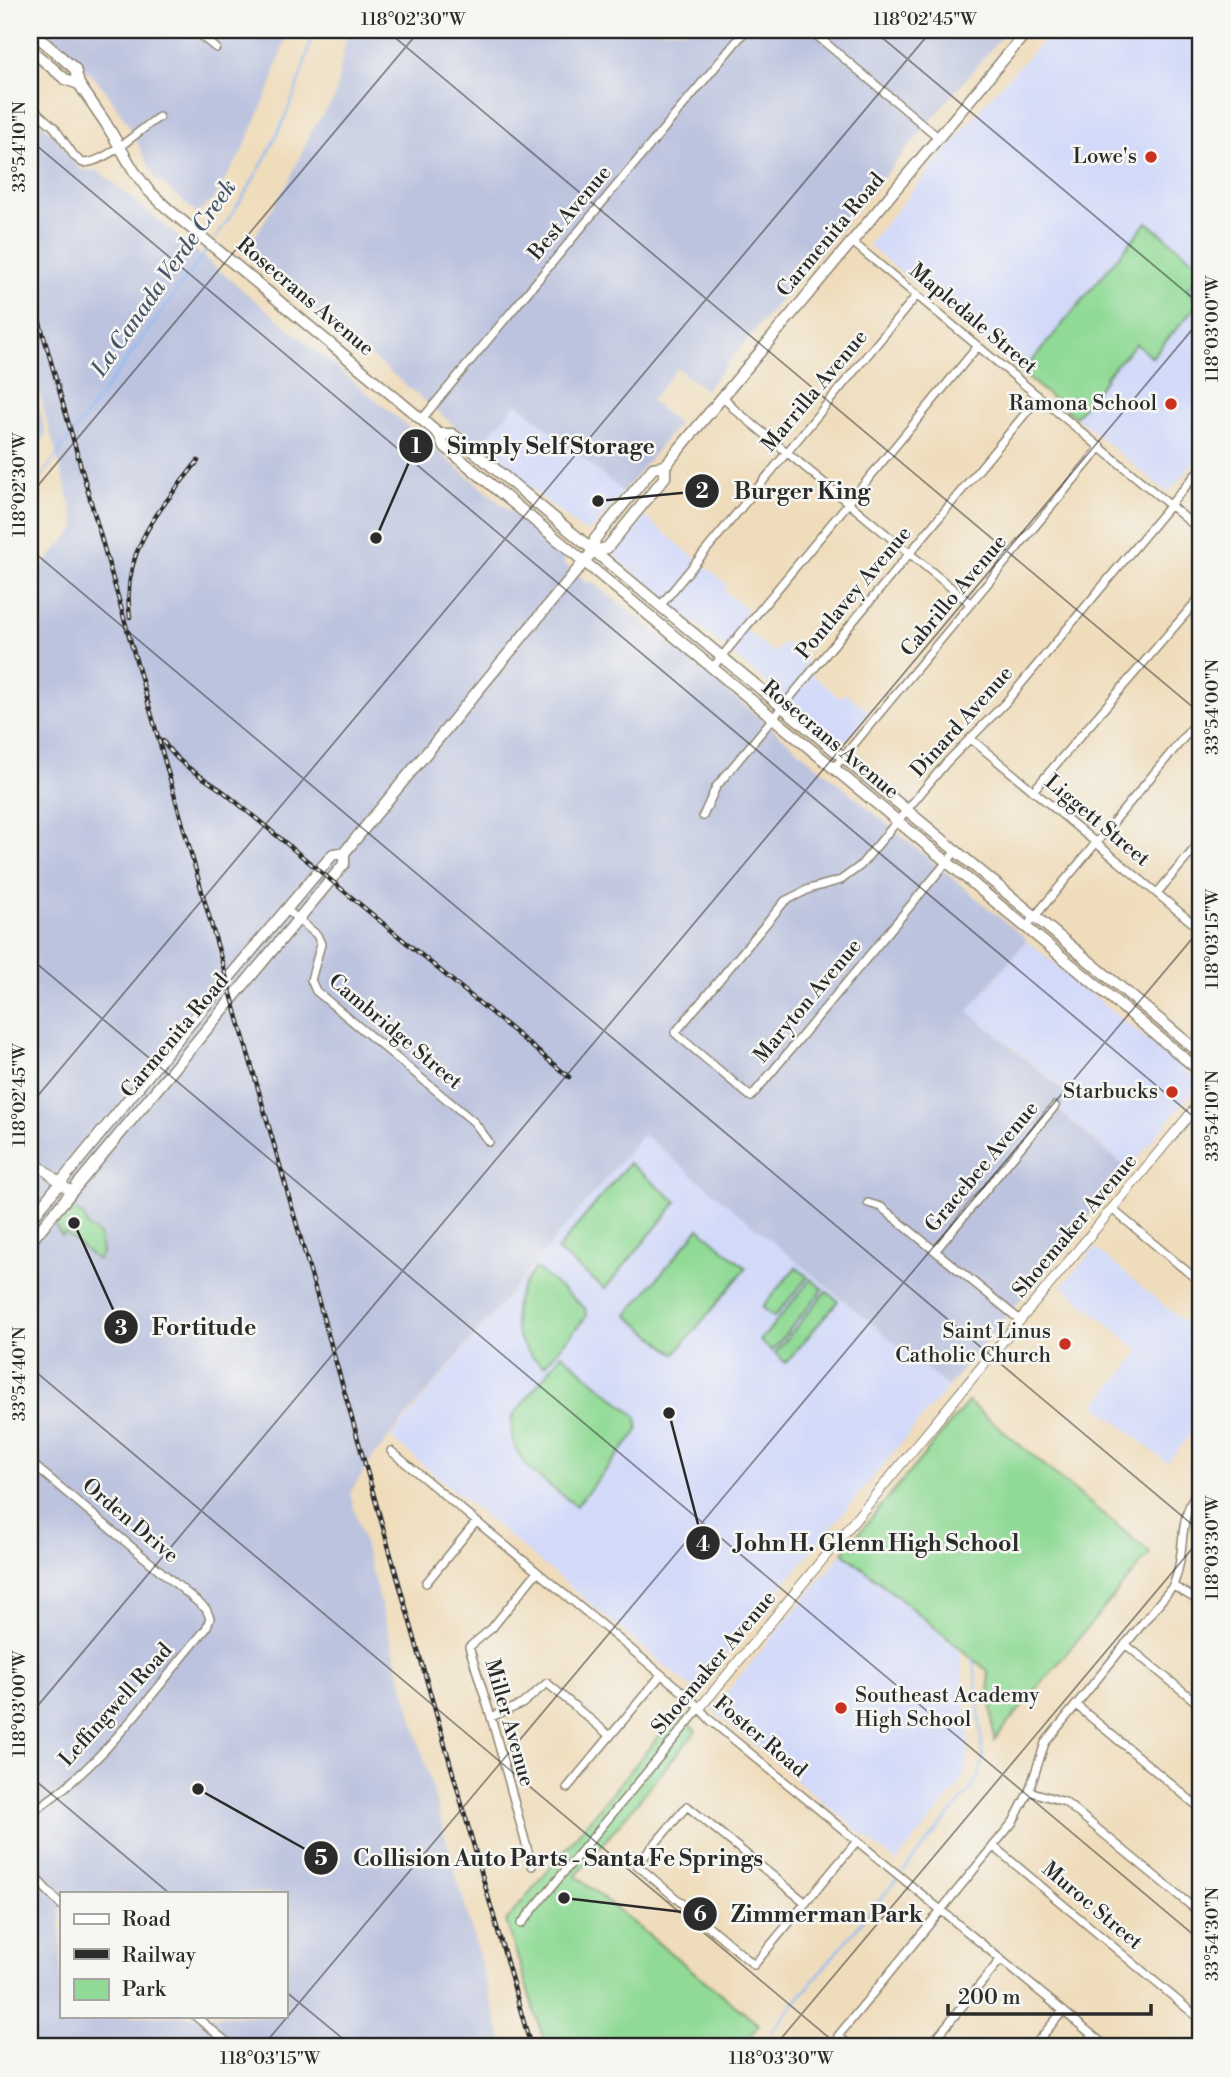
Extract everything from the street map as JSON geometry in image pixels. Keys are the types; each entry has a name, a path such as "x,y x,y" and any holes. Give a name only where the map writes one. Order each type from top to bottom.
{"main road":[{"name":"Rosecrans Avenue","path":"30,30 75,69 79,84 148,190 422,419 439,434 443,445 1201,1072"},
{"name":"Carmenita Road","path":"30,1242 344,864 344,853 585,561 593,551 595,539 653,468 665,466 1028,30"},
{"name":"Rosecrans Avenue","path":"30,49 65,79 79,84"},
{"name":"Rosecrans Avenue","path":"439,434 452,434 470,448 1201,1054"},
{"path":"460,459 470,448"},
{"name":"Carmenita Road","path":"30,1220 333,854 344,853"},
{"path":"1135,1017 1145,1008"}],"street":[{"path":"194,30 216,48"},
{"name":"Best Avenue","path":"422,419 746,30"},
{"path":"810,30 938,137"},
{"path":"30,106 54,127 80,162 93,162 159,117"},
{"name":"Mapledale Street","path":"851,241 1201,531"},
{"name":"Marrilla Avenue","path":"660,606 917,296"},
{"path":"713,667 978,346"},
{"path":"723,396 733,408 971,604"},
{"name":"Pontlavey Avenue","path":"704,816 716,787 1039,397"},
{"name":"Cabrillo Avenue","path":"834,768 1101,447"},
{"name":"Dinard Avenue","path":"675,1033 779,906 796,894 851,874 865,861 946,763 1006,702 1201,468"},
{"path":"1033,791 1201,596"},
{"path":"1026,927 1201,717"},
{"name":"Liggett Street","path":"971,740 1201,930"},
{"path":"1157,893 1201,841"},
{"name":"Maryton Avenue","path":"675,1033 751,1097 956,851"},
{"name":"Cambridge Street","path":"287,909 317,935 321,944 311,980 316,991 474,1122 489,1142"},
{"name":"Shoemaker Avenue","path":"521,1924 1201,1101"},
{"name":"Gracebee Avenue","path":"936,1250 1055,1106"},
{"path":"30,1158 71,1192"},
{"path":"868,1203 881,1207 1020,1320"},
{"path":"1112,1209 1201,1283"},
{"name":"Foster Road","path":"391,1451 1107,2047"},
{"name":"Orden Drive","path":"30,1462 206,1609"},
{"path":"852,2047 838,2036 1017,1815 1029,1791 1045,1744 1173,1586 1181,1561 1187,1507 1201,1486"},
{"path":"426,1583 476,1522"},
{"name":"Miller Avenue","path":"532,1866 492,1717 469,1647 492,1628 537,1572"},
{"path":"1173,1586 1201,1602"},
{"name":"Leffingwell Road","path":"30,1813 66,1786 99,1756 206,1629 210,1618 206,1609"},
{"path":"1125,1644 1201,1706"},
{"path":"567,1788 661,1675"},
{"path":"492,1717 522,1704 547,1683 610,1736"},
{"path":"1076,1705 1201,1809"},
{"path":"1029,1791 1065,1802 1201,1914"},
{"path":"806,1903 687,1806 637,1865 754,1965 806,1903 857,1841"},
{"name":"Muroc Street","path":"993,1846 1201,2020"},
{"path":"30,1872 60,1904"},
{"path":"929,2047 1001,1959"},
{"path":"1032,2047 1063,2011"},
{"path":"197,2018 233,2047"}],"shaded area":[{"path":"41,30 288,30 270,88 242,152 212,201 197,213 155,178 126,121 104,88 73,56"},
{"path":"348,30 1007,30 705,390 677,368 651,401 678,424 623,492 517,403 479,446 252,258 255,236 289,181 312,130 335,97"},
{"path":"1053,30 1131,30 1143,40 1151,30 1201,30 1201,454 1171,490 1165,491 868,245 992,95"},
{"path":"30,114 57,137 81,170 99,171 563,555 564,564 651,628 1027,940 968,1011 1071,1097 1059,1111 1128,1169 948,1387 643,1134 373,1457 350,1493 504,2047 30,2047 30,580 77,527 30,361"},
{"path":"30,374 46,434 30,456"},
{"path":"517,403 623,492 593,529 583,531 480,446"},
{"path":"644,516 728,585 724,591 748,611 738,624 774,653 784,642 808,662 804,668 840,698 846,693 869,712 845,742 839,743 615,557 615,551"},
{"path":"1027,941 1194,1078 1196,1087 1129,1169 1060,1111 1072,1096 968,1011"},
{"path":"643,1133 948,1387 695,1691 391,1438"},
{"path":"1095,1248 1201,1336 1201,1421 1167,1463 1096,1405 1140,1351 1062,1286"},
{"name":"Southeast Academy High School","path":"843,1552 960,1650 969,1744 965,1773 960,1785 896,1862 715,1710 716,1705"}],"green space":[{"path":"1147,222 1201,266 1201,274 1187,289 1199,303 1152,357 1136,344 1105,377 1075,417 1022,373"},
{"path":"629,1163 677,1202 605,1289 557,1250"},
{"path":"72,1209 84,1216 87,1226 99,1235 102,1253 97,1260 65,1233 62,1236 55,1226 67,1211"},
{"path":"699,1228 746,1268 675,1354 627,1315"},
{"path":"796,1267 808,1277 774,1317 762,1307"},
{"path":"536,1268 585,1308 586,1317 544,1366 523,1344 515,1319 520,1293"},
{"path":"811,1279 823,1289 772,1351 760,1341"},
{"path":"826,1291 838,1301 786,1363 775,1353"},
{"path":"562,1354 637,1417 638,1431 576,1506 540,1478 521,1458 514,1446 512,1432 513,1416"},
{"path":"968,1402 1150,1553 994,1740 988,1671 843,1552"},
{"path":"678,1713 696,1731 576,1876 759,2025 740,2047 546,2047 506,1921"}],"waterway":[{"name":"La Canada Verde Creek","path":"214,240 247,191 275,140 297,86 313,30"},
{"name":"La Canada Verde Creek","path":"30,492 209,247"},
{"path":"900,1875 972,1788 980,1773 983,1757 974,1660"},
{"path":"771,2032 897,1879"}],"railway":[{"path":"30,288 531,2047"},
{"path":"130,617 128,593 137,551 157,514 198,461"},
{"path":"163,741 183,763 224,792 569,1077"}],"place":[{"name":"Lowe's","path":"1151,157"},
{"name":"Ramona School","path":"1171,404"},
{"name":"Burger King","path":"598,501"},
{"name":"Simply Self Storage","path":"376,538"},
{"name":"Starbucks","path":"1172,1092"},
{"name":"Fortitude","path":"74,1223"},
{"name":"Saint Linus Catholic Church","path":"1065,1344"},
{"name":"John H. Glenn High School","path":"669,1413"},
{"name":"Southeast Academy High School","path":"841,1708"},
{"name":"Collision Auto Parts - Santa Fe Springs","path":"198,1789"},
{"name":"Zimmerman Park","path":"564,1898"}]}
